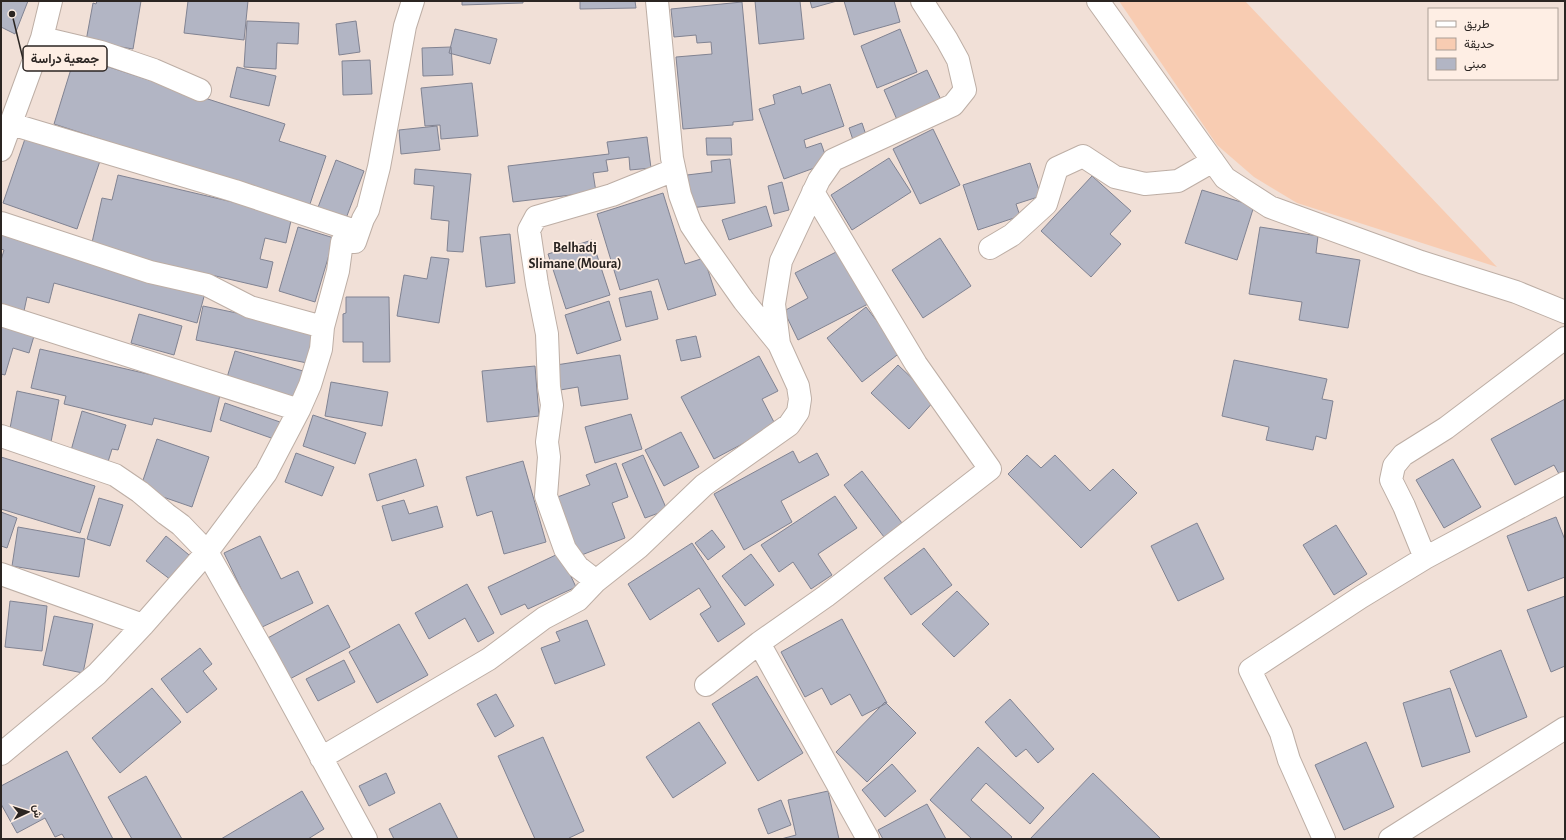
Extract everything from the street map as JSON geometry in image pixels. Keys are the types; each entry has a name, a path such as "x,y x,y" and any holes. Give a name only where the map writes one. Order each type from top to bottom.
{"street":[{"path":"1,150 42,38 51,1"},
{"path":"1,754 97,674 143,625 207,552 266,473 299,410 310,385 321,349 323,327 338,271 342,242 355,242 368,210 379,167 405,26 413,1"},
{"path":"321,758 489,659 544,618 578,600 596,582 639,547 704,485 789,425 798,412 800,399 798,386 779,344 744,301 691,225 680,194 674,170 657,1"},
{"path":"779,344 774,304 781,262 819,180 833,160 953,105 965,90 958,60 922,1"},
{"path":"1098,1 1226,178 1270,207 1421,262 1516,292 1565,312"},
{"path":"42,38 101,52 154,70 200,90"},
{"path":"11,124 235,191 358,232"},
{"path":"990,248 1012,235 1046,204 1057,168 1083,156 1115,177 1145,184 1178,181 1213,161"},
{"path":"596,582 578,568 565,549 546,496 549,458 547,442 552,405 548,387 547,334 537,284 529,230 536,217 612,196 674,170"},
{"path":"706,685 759,643 826,596 990,469 916,364 813,192"},
{"path":"1,223 150,272 207,285 250,307 323,327"},
{"path":"1,316 299,410"},
{"path":"1425,558 1404,506 1391,480 1394,466 1403,455 1446,428 1565,338"},
{"path":"1,436 115,475 140,492 181,524 207,552 366,839"},
{"path":"1324,839 1289,760 1281,733 1250,670 1361,597 1425,558 1565,484"},
{"path":"1,574 19,579 143,625"},
{"path":"759,643 868,839"},
{"path":"1390,839 1565,728"}],"green space":[{"path":"1119,1 1245,1 1497,267 1297,203 1254,177 1217,145"}],"building":[{"path":"1,1 28,1 15,34 1,27"},
{"path":"97,1 141,1 133,49 86,41 93,3 96,4"},
{"path":"188,1 248,1 244,40 184,33"},
{"path":"462,1 523,1 523,3 462,5"},
{"path":"580,1 635,1 636,8 580,9"},
{"path":"755,1 800,1 804,39 759,44"},
{"path":"810,1 837,1 812,8"},
{"path":"844,1 894,1 900,22 854,35"},
{"path":"742,2 753,120 733,122 733,125 683,129 676,57 712,54 711,42 697,43 696,35 674,37 671,9"},
{"path":"247,21 299,23 298,44 277,43 276,69 244,67"},
{"path":"356,21 360,52 339,55 336,24"},
{"path":"455,29 497,39 490,64 449,53"},
{"path":"900,29 917,72 877,88 861,46"},
{"path":"451,47 453,75 423,76 422,48"},
{"path":"75,56 285,124 279,141 326,156 309,207 54,124"},
{"path":"370,60 372,94 343,95 342,61"},
{"path":"237,67 276,76 269,106 230,97"},
{"path":"927,70 942,102 898,122 884,90"},
{"path":"472,83 478,136 441,139 440,125 425,126 421,88"},
{"path":"830,84 844,126 804,140 806,148 821,143 828,163 784,179 759,109 775,104 773,95 800,86 802,94"},
{"path":"862,123 867,138 854,143 849,128"},
{"path":"437,126 440,150 401,154 399,130"},
{"path":"933,129 960,185 920,204 893,149"},
{"path":"27,133 101,158 77,229 3,203"},
{"path":"647,137 651,168 630,170 629,157 606,160 608,171 593,173 596,192 513,202 508,166 609,154 607,142"},
{"path":"706,138 731,138 732,155 707,155"},
{"path":"889,158 911,192 852,230 831,195"},
{"path":"730,159 735,203 690,208 687,175 712,172 711,161"},
{"path":"336,160 364,171 345,221 317,210"},
{"path":"1030,163 1041,196 1016,204 1020,216 978,230 963,185"},
{"path":"415,169 471,174 463,252 447,251 449,221 431,219 434,186 414,184"},
{"path":"118,175 292,216 286,243 265,238 260,259 273,262 267,288 91,247 102,198 112,200"},
{"path":"1092,176 1131,211 1110,234 1121,244 1091,277 1041,231"},
{"path":"782,182 789,210 774,214 768,186"},
{"path":"1202,190 1254,206 1237,260 1185,243"},
{"path":"663,193 685,264 704,258 716,295 668,310 658,279 620,290 597,214"},
{"path":"766,206 772,226 729,240 722,220"},
{"path":"298,227 334,238 315,302 279,291"},
{"path":"1260,227 1318,236 1316,253 1360,260 1348,328 1299,320 1302,302 1249,294"},
{"path":"1,232 206,289 197,323 54,283 49,303 27,297 24,311 1,304 1,260 4,250 1,249"},
{"path":"510,234 515,283 486,287 480,237"},
{"path":"940,238 971,286 923,318 892,270"},
{"path":"592,240 610,295 566,309 548,254"},
{"path":"840,250 868,304 798,340 784,311 808,298 795,273"},
{"path":"431,257 449,259 439,323 397,316 404,275 427,279"},
{"path":"651,291 658,319 626,327 619,298"},
{"path":"346,297 389,297 390,362 363,362 363,342 343,342 343,314 346,313"},
{"path":"609,301 621,340 577,354 565,315"},
{"path":"203,306 314,329 307,363 196,340"},
{"path":"866,307 901,352 862,382 827,338"},
{"path":"139,314 182,326 174,355 131,343"},
{"path":"1,326 34,336 29,353 13,348 5,375 1,374"},
{"path":"696,336 701,357 681,361 676,340"},
{"path":"40,349 221,391 211,432 154,418 152,425 64,404 66,396 31,388"},
{"path":"235,351 303,371 294,405 225,384"},
{"path":"620,355 628,399 581,406 578,387 560,390 556,365"},
{"path":"759,356 778,391 762,399 776,426 714,459 681,397"},
{"path":"1234,360 1327,379 1322,399 1333,401 1326,439 1316,436 1313,450 1266,440 1269,427 1222,416"},
{"path":"898,365 935,400 909,429 871,393"},
{"path":"535,366 539,416 487,422 482,371"},
{"path":"331,382 388,392 382,426 325,416"},
{"path":"17,391 59,400 50,447 8,439"},
{"path":"1565,399 1565,471 1559,474 1554,465 1515,485 1491,439"},
{"path":"225,403 280,422 274,439 220,420"},
{"path":"82,411 126,425 118,450 112,449 107,465 70,454"},
{"path":"631,414 642,449 595,463 585,427"},
{"path":"313,415 366,433 355,464 303,446"},
{"path":"681,432 699,467 664,486 645,450"},
{"path":"157,439 209,457 192,507 140,489"},
{"path":"793,451 799,463 817,453 829,475 781,501 792,522 744,550 714,494"},
{"path":"296,453 334,467 322,496 285,482"},
{"path":"643,455 667,510 645,518 622,464"},
{"path":"1027,455 1041,468 1055,455 1090,491 1113,469 1137,493 1081,548 1008,474"},
{"path":"1,457 95,486 80,533 1,509"},
{"path":"416,459 424,486 377,501 369,474"},
{"path":"1453,459 1481,507 1444,528 1416,480"},
{"path":"523,461 546,542 504,554 492,511 477,516 466,477"},
{"path":"616,463 628,497 612,503 625,538 574,558 552,499 590,485 586,475"},
{"path":"862,471 902,523 884,537 844,485"},
{"path":"835,496 857,528 818,554 832,575 811,589 793,562 779,572 761,545"},
{"path":"99,498 123,505 110,546 87,539"},
{"path":"404,500 409,514 437,506 443,527 392,541 382,506"},
{"path":"1,512 17,518 7,548 1,546"},
{"path":"1556,517 1565,540 1565,577 1528,591 1507,536"},
{"path":"1197,523 1224,579 1178,601 1151,546"},
{"path":"1336,525 1367,574 1334,595 1303,545"},
{"path":"18,527 85,539 79,577 12,566"},
{"path":"712,530 725,547 708,560 695,543"},
{"path":"166,536 194,559 175,583 146,561"},
{"path":"260,536 281,579 298,571 313,603 260,628 224,553"},
{"path":"692,543 745,624 718,642 700,614 711,607 699,588 650,620 628,584"},
{"path":"924,548 952,585 911,615 884,578"},
{"path":"560,553 576,587 528,609 525,604 501,615 488,587"},
{"path":"751,554 774,585 745,606 722,576"},
{"path":"467,584 494,633 478,642 465,618 429,639 415,613"},
{"path":"957,591 989,624 954,657 922,624"},
{"path":"1565,596 1565,666 1551,672 1527,610"},
{"path":"10,601 47,606 42,651 5,647"},
{"path":"328,605 350,647 286,681 264,640"},
{"path":"54,616 93,624 83,673 43,665"},
{"path":"842,619 887,703 862,716 850,694 831,705 822,688 805,697 781,652"},
{"path":"587,620 605,665 555,684 541,648 560,641 556,632"},
{"path":"399,624 428,675 377,703 349,652"},
{"path":"200,648 212,664 203,671 217,689 187,713 161,679"},
{"path":"1501,650 1527,717 1476,737 1450,671"},
{"path":"344,660 355,682 318,701 306,679"},
{"path":"757,676 803,753 758,781 712,704"},
{"path":"152,688 181,722 120,773 92,738"},
{"path":"1450,688 1470,752 1422,767 1403,703"},
{"path":"496,694 514,726 495,737 477,704"},
{"path":"1010,699 1054,749 1038,763 1026,749 1016,757 985,722"},
{"path":"885,702 916,733 867,782 836,752"},
{"path":"699,722 726,763 673,798 646,757"},
{"path":"543,737 584,831 569,838 570,839 535,839 498,756"},
{"path":"1366,742 1394,807 1344,830 1315,765"},
{"path":"978,747 1044,808 1030,824 986,783 971,800 1012,837 1010,839 972,839 930,800"},
{"path":"67,751 113,839 65,839 62,834 55,837 45,818 17,833 1,804 1,786"},
{"path":"892,764 916,791 885,817 862,790"},
{"path":"386,773 395,793 369,806 359,786"},
{"path":"1093,773 1161,839 1030,839"},
{"path":"146,776 182,839 132,839 108,797"},
{"path":"302,791 324,829 308,839 221,839"},
{"path":"828,791 839,839 781,839 796,835 788,800"},
{"path":"781,800 791,825 768,834 758,809"},
{"path":"440,803 458,839 394,839 389,829"},
{"path":"927,804 946,839 883,839 878,830"}],"place":[{"name":"جمعية دراسة","path":"12,14"}],"district":[{"name":"Belhadj Slimane (Moura)","path":"575,256"}]}
